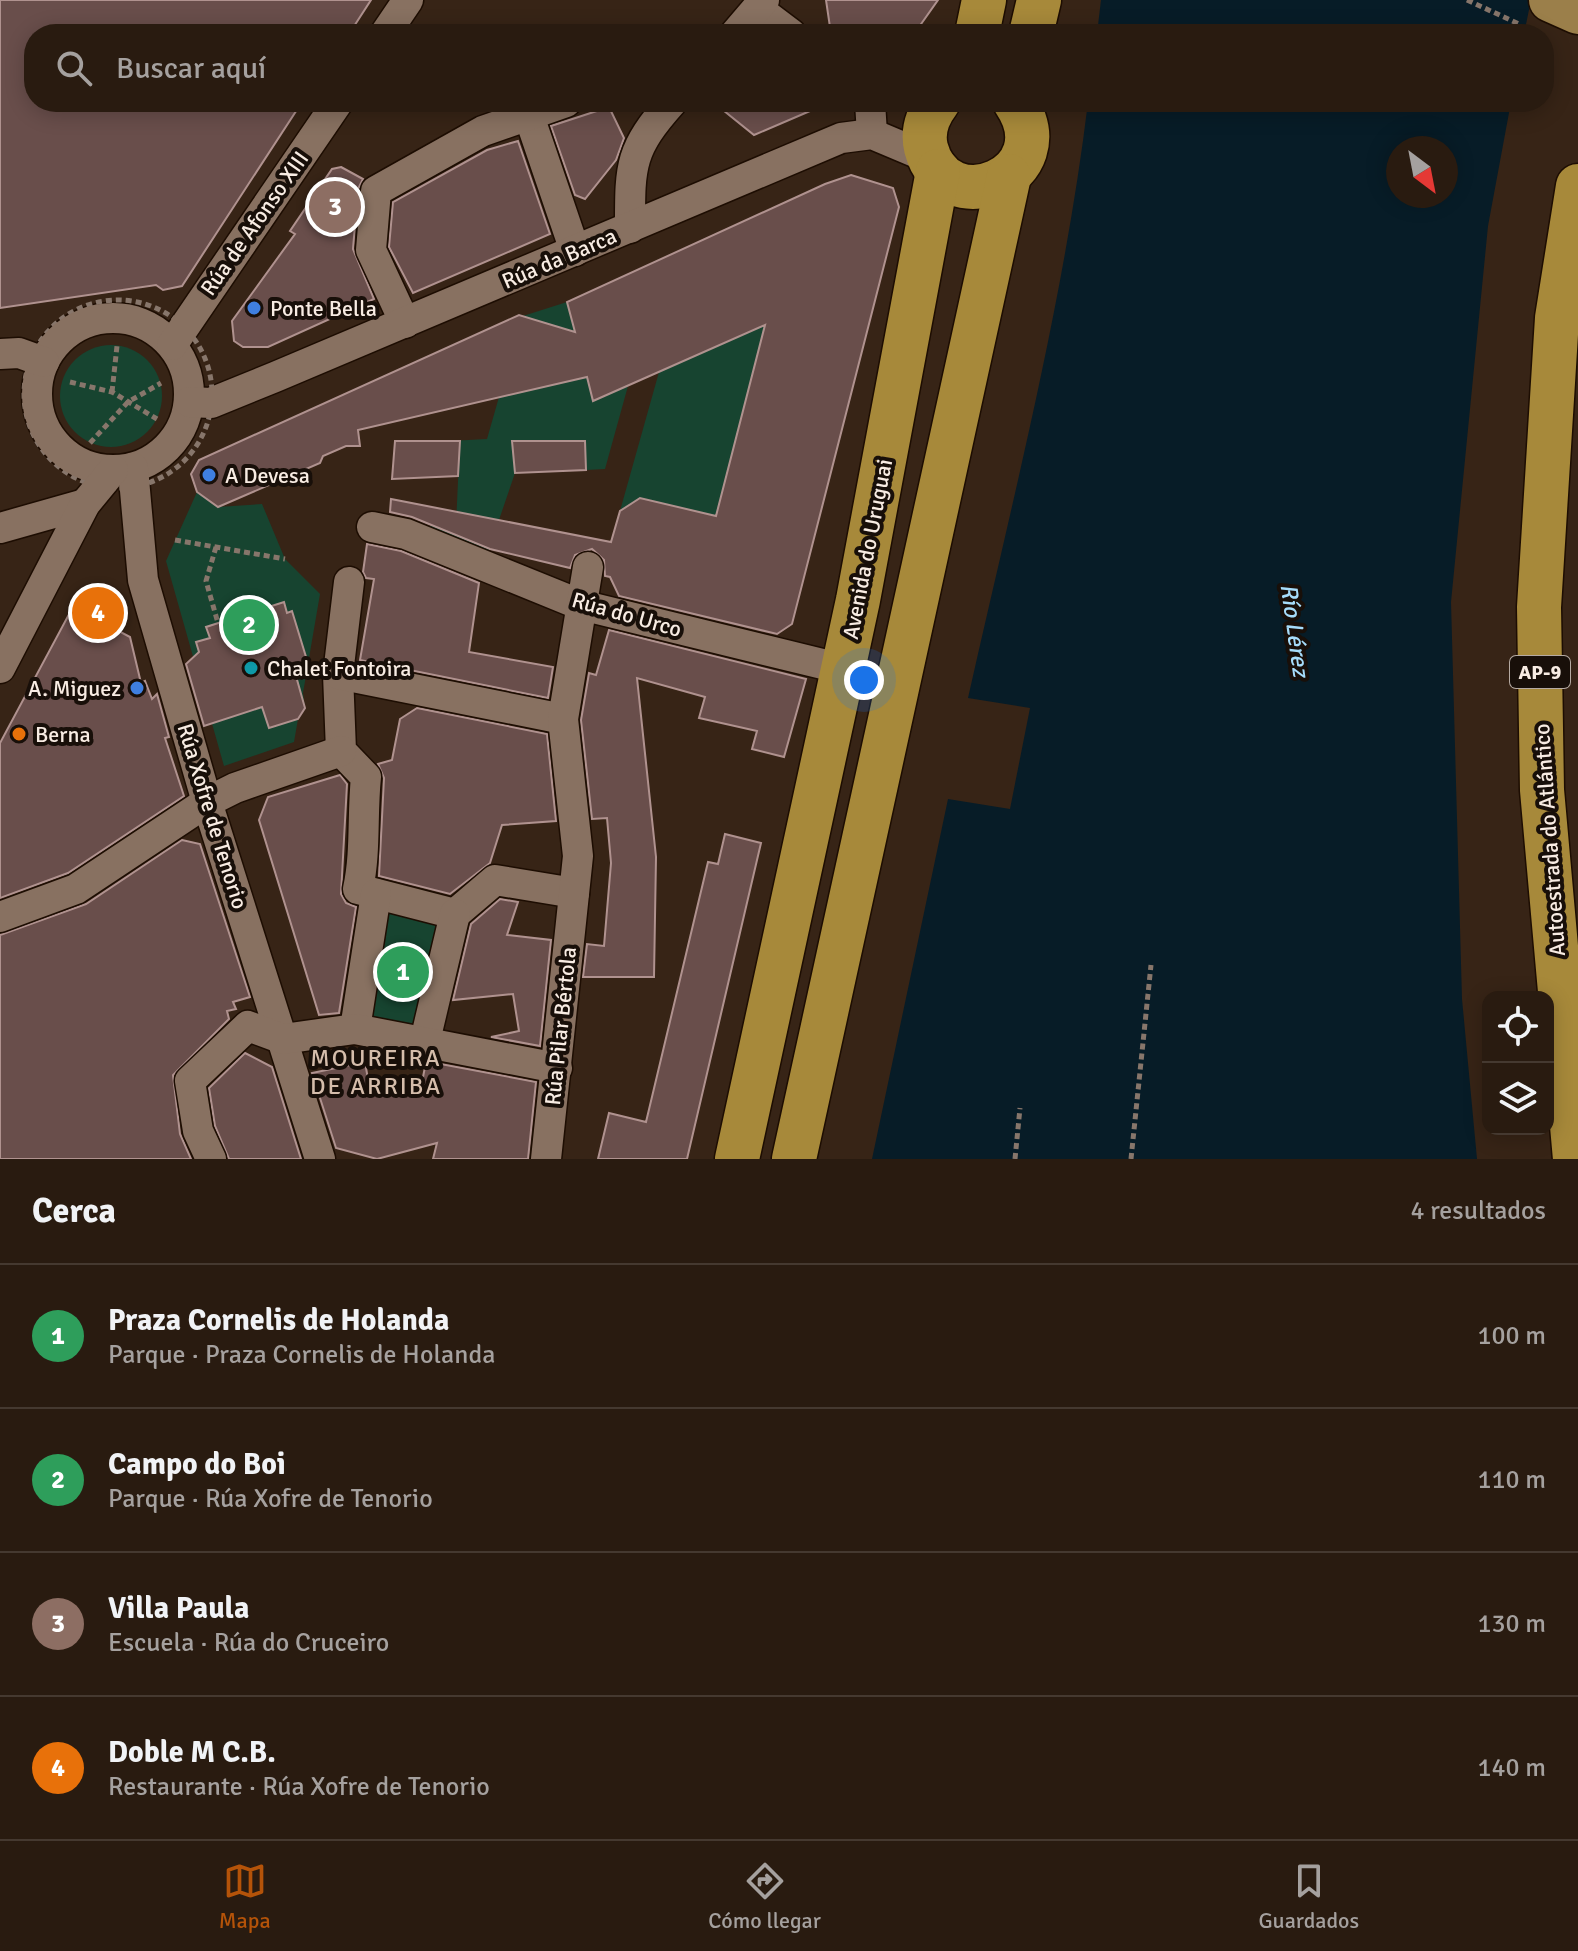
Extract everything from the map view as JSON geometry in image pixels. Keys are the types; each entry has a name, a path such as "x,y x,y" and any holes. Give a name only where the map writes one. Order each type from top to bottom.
{"highway":[{"path":"979,24 984,0"},
{"path":"1033,24 1039,0"},
{"name":"Avenida do Uruguai","path":"737,1159 843,669 934,165 925,126 933,112"},
{"path":"794,1159 1009,176 1026,148 1021,112"},
{"path":"934,165 950,181 980,188 1009,176"},
{"name":"Autoestrada do Atlántico","path":"1575,1159 1542,790 1539,607 1557,318 1578,186"}],"main road":[{"path":"1540,14 1578,12"}],"street":[{"path":"392,24 408,0"},
{"path":"744,24 761,4 781,24"},
{"name":"Rúa de Afonso XIII","path":"178,336 331,112"},
{"path":"405,323 371,250 376,191 483,131 531,112"},
{"path":"630,228 630,167 653,112"},
{"path":"871,112 872,134 934,165"},
{"path":"528,113 575,251"},
{"name":"Rúa da Barca","path":"200,402 405,323 841,138 872,134"},
{"path":"0,528 112,483 166,448 200,402 186,373 178,336 129,319 103,319 79,326 69,333 46,367 37,403 44,426 57,446 112,483"},
{"path":"0,354 46,367"},
{"path":"0,668 112,483"},
{"name":"Rúa Xofre de Tenorio","path":"112,483 207,802 320,1159"},
{"name":"Rúa do Urco","path":"372,527 406,534 581,605 843,669"},
{"name":"Rúa Pilar Bértola","path":"546,1159 578,856 563,719 588,567"},
{"path":"349,582 338,674 341,751 366,777 361,824 364,862 358,889 455,914"},
{"path":"338,674 563,719"},
{"path":"0,917 76,889 207,802 235,788 341,751"},
{"path":"424,1045 455,914 495,880 574,893"},
{"path":"355,1029 376,894"},
{"path":"211,1159 198,1131 190,1081 248,1026 283,1039 355,1029 424,1045 557,1068"}],"path":[{"path":"1467,0 1540,14"},
{"path":"122,300 145,304 208,365 200,402 200,438 186,458 167,474 112,483 72,477 48,458 32,434 23,404 46,367 42,337 59,321 99,302 122,300"},
{"path":"112,392 117,346"},
{"path":"46,367 112,392 157,419"},
{"path":"90,443 128,402 161,383"},
{"path":"175,540 285,559"},
{"path":"216,547 206,581 218,623"},
{"path":"1131,1159 1151,965"},
{"path":"1015,1159 1020,1108"}],"green space":[{"path":"567,302 593,401 628,386 605,469 586,470 585,442 512,442 515,473 485,561 427,537 429,526 456,525 459,459 449,441 487,439 499,397 534,389 523,316"},
{"path":"765,325 716,516 640,498 620,511 659,372"},
{"path":"111,345 131,349 147,360 158,376 162,396 158,416 147,432 131,443 111,447 91,443 75,432 64,416 60,396 64,376 75,360 91,349"},
{"path":"197,492 218,507 262,504 285,559 320,594 303,693 305,709 298,719 294,742 224,766 166,561"},
{"path":"376,894 455,914 424,1045 355,1029"}],"water":[{"path":"1101,0 1531,0 1526,24 1098,24"},
{"name":"Río Lérez","path":"1087,112 1509,112 1488,226 1451,602 1462,999 1477,1159 872,1159 948,799 1010,809 1030,708 968,698 1051,326"}],"building":[{"path":"0,0 371,0 355,24 24,24 24,112 295,112 182,286 163,290 156,285 0,308"},
{"path":"826,0 938,0 921,24 830,24"},
{"path":"594,112 611,112 624,138 616,160 585,199 575,195 551,126"},
{"path":"725,112 808,112 754,135"},
{"path":"518,141 550,234 413,293 389,247 393,202 487,150"},
{"path":"341,167 363,179 358,189 353,249 374,299 268,347 243,347 234,341 232,321 295,234 290,231 332,169"},
{"path":"851,175 893,188 899,207 792,624 777,634 619,596 610,577 605,576 604,560 592,549 575,555 570,568 490,549 412,517 390,512 391,499 611,542 620,511 640,498 716,516 765,325 593,401 587,377 358,430 360,446 346,446 323,456 320,463 218,507 197,492 191,474 199,460 519,315 575,332 567,302"},
{"path":"395,441 460,441 458,476 392,479"},
{"path":"512,441 585,441 586,470 515,473"},
{"path":"367,544 401,551 479,583 469,652 553,667 548,698 360,660 374,579 366,578 363,572"},
{"path":"82,590 117,593 121,609 109,626 130,637 141,683 145,681 152,699 157,694 169,737 165,738 184,796 68,873 0,898 0,743"},
{"name":"Chalet Fontoira","path":"284,602 287,613 292,611 310,670 296,676 305,708 298,719 269,728 262,707 204,726 186,664 199,652 196,642 210,638 206,627"},
{"path":"609,630 806,679 784,757 752,749 757,731 699,718 705,697 637,678 656,857 654,977 583,977 587,944 604,946 611,863 607,818 592,819 581,720 589,673 596,675"},
{"path":"417,708 547,734 556,821 502,825 490,863 450,894 379,876 384,778 378,764 392,760 400,719"},
{"path":"340,775 347,784 341,894 346,903 356,907 339,1013 319,1015 259,820 268,797"},
{"path":"725,834 761,843 687,1159 598,1159 609,1113 646,1122 708,862 718,864"},
{"path":"182,840 200,844 250,997 233,1002 236,1009 227,1011 229,1019 173,1075 180,1134 191,1159 0,1159 0,935 86,904"},
{"path":"500,899 518,902 507,935 551,940 540,1046 491,1037 519,1031 513,994 453,1000 471,924"},
{"path":"245,1053 272,1067 301,1159 229,1159 215,1126 209,1088"},
{"path":"365,1062 369,1085 423,1077 426,1062 536,1082 528,1159 433,1159 437,1143 377,1159 336,1148 312,1073"}],"place":[{"name":"Villa Paula","path":"335,207"},
{"name":"Ponte Bella","path":"254,308"},
{"name":"A Devesa","path":"209,475"},
{"name":"Doble M C.B.","path":"98,613"},
{"name":"Campo do Boi","path":"249,625"},
{"name":"Chalet Fontoira","path":"251,668"},
{"name":"A. Miguez","path":"137,688"},
{"name":"Berna","path":"19,734"},
{"name":"Praza Cornelis de Holanda","path":"403,972"}],"district":[{"name":"MOUREIRA DE ARRIBA","path":"376,1072"}]}
